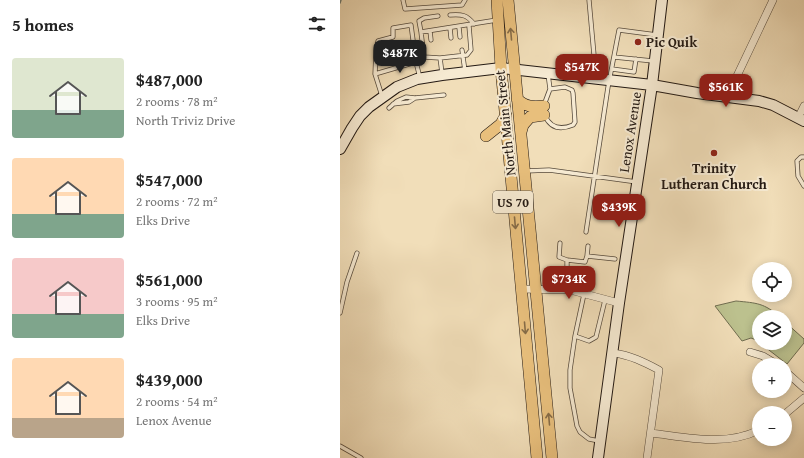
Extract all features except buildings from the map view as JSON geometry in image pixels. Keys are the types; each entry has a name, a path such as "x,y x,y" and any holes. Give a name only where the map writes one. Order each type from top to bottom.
{"main road":[{"name":"North Main Street","path":"497,0 501,68 537,458"},
{"name":"North Main Street","path":"508,0 552,458"},
{"path":"517,99 526,106 544,110"},
{"path":"521,132 523,125 530,117 544,110"},
{"path":"506,115 501,124 486,136 495,137 502,141 509,149"}],"street":[{"name":"Lenox Avenue","path":"598,458 619,304 652,85 662,0"},
{"path":"727,97 773,0"},
{"path":"340,149 360,116 382,97 402,85 420,79 466,71 501,68 652,85 768,103 801,120 804,106"},
{"path":"521,289 573,291 619,304"},
{"path":"750,352 766,358"},
{"path":"613,353 636,358 659,370 647,458"},
{"path":"792,377 804,388"},
{"path":"792,408 804,398"},
{"path":"651,433 699,439 721,439 742,437 752,433"}],"lane":[{"path":"404,0 405,9 462,5 465,0"},
{"path":"589,0 596,78"},
{"path":"450,15 462,14 469,17 474,24"},
{"path":"438,16 424,18 419,22 424,57 440,58 467,55 471,50 469,26"},
{"path":"421,32 469,26 498,20"},
{"path":"382,97 375,74 376,51 378,40 393,37 393,28 411,25 420,79"},
{"path":"459,27 460,37"},
{"path":"450,28 451,38"},
{"path":"586,232 609,80 619,30 657,35"},
{"path":"430,31 431,40"},
{"path":"462,50 466,71"},
{"path":"452,51 453,57"},
{"path":"432,52 433,58"},
{"path":"614,57 654,61"},
{"path":"440,58 442,74"},
{"path":"612,69 634,72 636,59"},
{"path":"375,74 416,62"},
{"path":"548,73 550,89 544,110 547,121 554,127 569,127 573,125 575,122 572,90 565,87 550,89"},
{"path":"389,108 403,98 444,95"},
{"path":"804,157 801,157 797,161 798,176 804,186"},
{"path":"525,171 549,170 637,182"},
{"path":"560,243 559,258 585,262 588,246"},
{"path":"340,313 347,282 357,253"},
{"path":"587,256 615,259"},
{"path":"568,260 567,270 574,275 587,277"},
{"path":"573,291 574,275"},
{"path":"584,294 575,336 570,370 570,388 577,426 580,432 590,439 600,441"},
{"path":"575,336 589,340 596,337 605,300"},
{"path":"340,446 362,458"}],"green space":[{"path":"736,301 760,304 770,310 752,310 752,338 742,341 715,306"},
{"path":"792,328 804,339 804,343 792,358 779,358 769,350 792,350"}],"place":[{"name":"Pic Quik","path":"638,42"},
{"name":"Trinity Lutheran Church","path":"714,153"}]}
